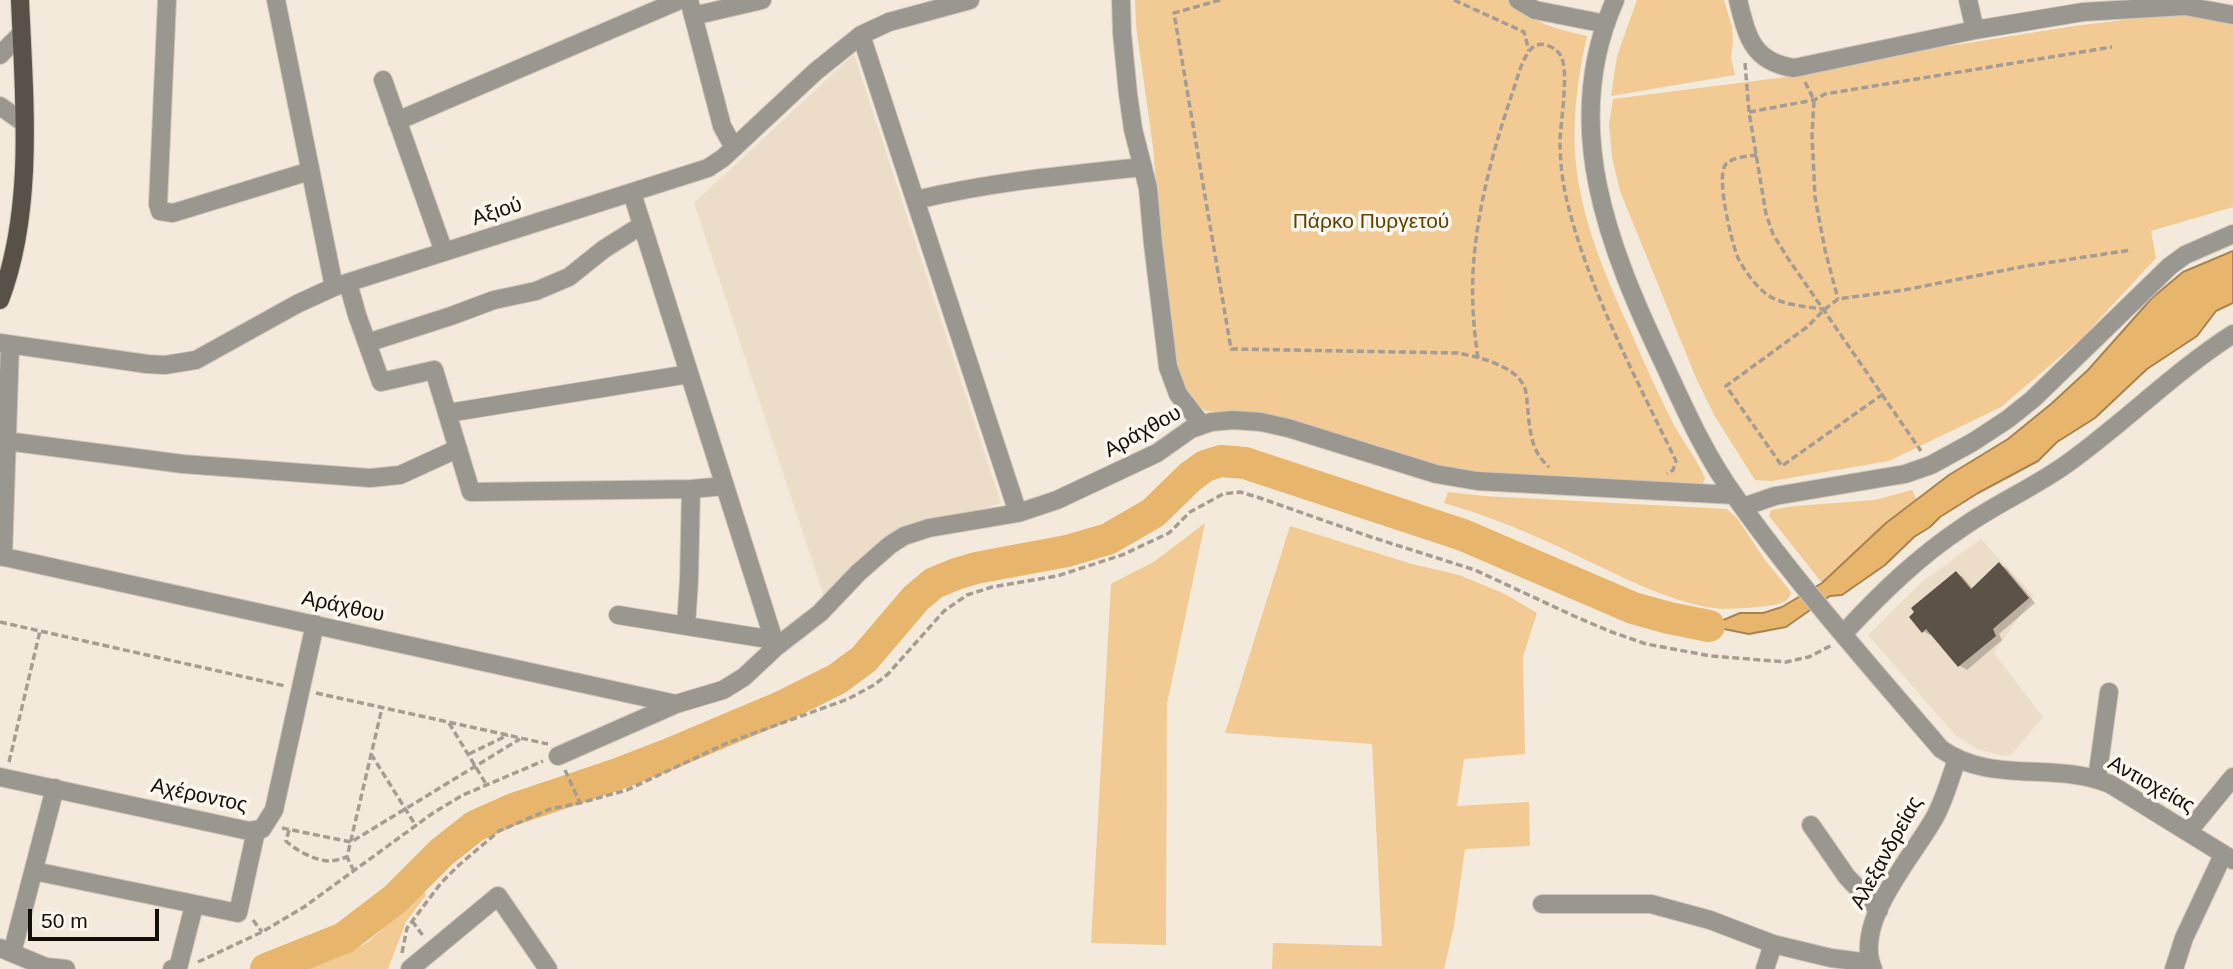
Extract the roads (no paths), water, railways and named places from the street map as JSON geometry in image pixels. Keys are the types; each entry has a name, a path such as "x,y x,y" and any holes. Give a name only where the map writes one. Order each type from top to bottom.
{"main road":[{"path":"0,300 18,229 24,172 20,0"}],"street":[{"path":"167,0 158,204 160,211 173,214 310,172"},
{"path":"397,121 680,0"},
{"path":"734,148 722,126 691,8 762,0"},
{"path":"1121,0 1133,129 1148,188 1168,366 1178,394 1202,425"},
{"path":"1518,0 1535,10 1606,24"},
{"path":"1615,0 1595,59 1592,78 1593,167 1604,217 1620,264 1657,351 1692,423 1739,501 1794,575 1941,749 1956,760"},
{"path":"1738,0 1757,52 1773,62 1794,68 2083,6 2185,6 2233,15"},
{"path":"1968,0 1975,30"},
{"name":"Αξιού","path":"5,344 147,364 195,360 297,304 341,285 708,168 861,34 889,22 963,1"},
{"path":"282,2 310,172 341,285 381,382 435,370 471,492 691,489 725,486"},
{"path":"0,55 22,34"},
{"path":"861,34 1018,513"},
{"path":"383,80 444,252"},
{"path":"0,106 24,123"},
{"path":"916,200 1028,179 1143,167"},
{"path":"618,615 775,643 632,193"},
{"path":"366,343 494,300 536,291 569,276 642,225"},
{"path":"1739,501 1894,476 1931,465 1973,442 2033,399 2170,266 2185,255 2233,234"},
{"path":"1840,629 1925,554 1966,525 2057,471 2129,416 2199,356 2233,334"},
{"path":"1,557 6,441 5,344"},
{"path":"448,413 689,374"},
{"name":"Αράχθου","path":"558,756 676,704 723,690 744,677 775,643 820,613 865,566 904,536 929,528 1018,513 1057,500 1157,453 1191,429 1202,425 1233,420 1261,422 1436,474 1477,481 1739,501"},
{"path":"6,441 183,464 370,478 400,475 457,449"},
{"path":"686,626 691,489"},
{"name":"Αράχθου","path":"1,557 676,704"},
{"name":"Αχέροντος","path":"4,771 55,788 256,831 265,826 274,810 315,624"},
{"path":"2097,779 2109,692"},
{"name":"Αντιοχείας","path":"1956,760 1975,766 2013,771 2072,773 2097,779 2110,784 2228,858"},
{"name":"Αλεξανδρείας","path":"1871,966 1868,948 1870,932 1879,910 1936,815 1956,760"},
{"path":"2188,832 2233,777"},
{"path":"55,788 34,871 6,951 46,967 66,969"},
{"path":"1811,825 1841,869 1879,910"},
{"path":"34,871 237,914 256,831"},
{"path":"2174,969 2184,938 2228,858"},
{"path":"406,963 498,896 548,969"},
{"path":"1542,904 1651,904 1710,920 1773,944 1871,966"},
{"path":"175,968 194,906"},
{"path":"1765,969 1773,944"}],"waterway":[{"path":"266,969 344,938 395,899 442,852 475,826 511,810 667,755 781,707 837,679 864,659 916,598 934,583 976,568 1067,551 1108,539 1153,513 1205,466 1221,461 1245,463 1463,535 1633,608 1709,626"}],"park label":[{"name":"Πάρκο Πυργετού","path":"1371,222"}]}
